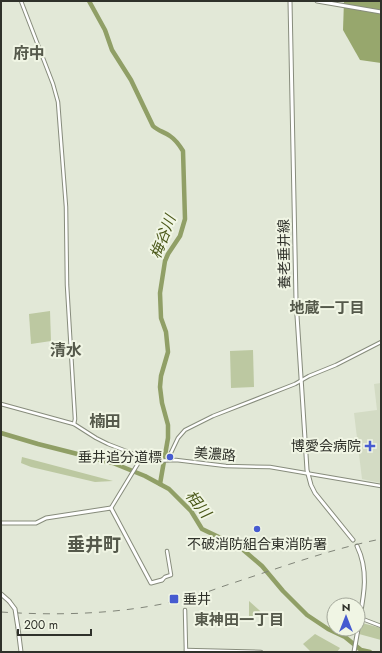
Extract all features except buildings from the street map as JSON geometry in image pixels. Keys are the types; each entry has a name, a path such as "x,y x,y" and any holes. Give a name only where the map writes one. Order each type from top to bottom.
{"main road":[{"name":"養老垂井線","path":"290,1 295,261 301,381 308,474 315,493 353,540"},
{"path":"317,1 381,12"},
{"path":"1,522 36,523 46,518 111,508 151,583 162,580"},
{"path":"357,546 363,561 365,577 364,597"},
{"path":"1,594 15,609 21,652"},
{"path":"354,652 356,637"}],"street":[{"path":"21,1 53,84 58,102 66,207 66,260 75,419 74,424"},
{"path":"167,460 178,438 185,430 213,416 301,381 381,342"},
{"path":"1,404 74,424 96,438 141,458 111,508"},
{"name":"美濃路","path":"141,458 152,461 167,460 226,466 260,466 280,468 381,486"},
{"path":"162,580 171,575 167,551"},
{"path":"185,610 186,651 261,652"},
{"path":"366,620 381,626"}],"shaded area":[{"name":"博愛会病院","path":"381,383 381,483 362,479 354,413 377,410 374,384"}],"green space":[{"path":"344,1 381,1 381,63 360,60 343,30"},
{"path":"50,311 51,341 31,344 29,314"},
{"path":"253,350 254,387 231,388 230,351"},
{"path":"22,457 113,481 95,482 31,467 21,463"},
{"path":"249,601 267,617 249,616"},
{"path":"366,624 381,628 381,640 366,636"},
{"path":"315,634 340,648 337,652 311,652 303,644"}],"waterway":[{"name":"梅谷川","path":"89,1 105,30 112,50 131,80 153,126 172,138 178,143 183,151 185,219 180,236 165,261 160,293 161,318 166,332 168,352 161,376 160,387 162,403 168,425 168,438 160,484"},
{"name":"相川","path":"1,433 113,463 145,476 169,489 191,511 202,529 241,548 262,566 283,591 307,615 328,629 345,637 361,650 370,652"}],"railway":[{"path":"1,612 47,614 93,613 162,604 197,596 325,553 381,539"}],"place":[{"name":"博愛会病院","path":"370,446"},
{"name":"垂井追分道標","path":"170,457"},
{"name":"不破消防組合東消防署","path":"257,529"},
{"name":"垂井","path":"174,599"}],"district":[{"name":"府中","path":"29,53"},
{"name":"地蔵一丁目","path":"327,308"},
{"name":"清水","path":"66,350"},
{"name":"楠田","path":"105,421"},
{"name":"垂井町","path":"94,545"},
{"name":"東神田一丁目","path":"239,620"}]}
